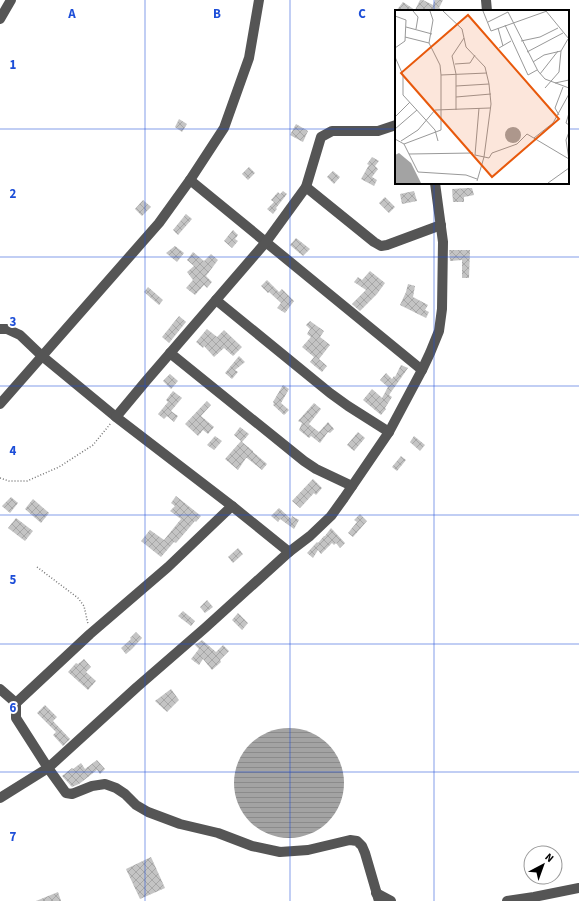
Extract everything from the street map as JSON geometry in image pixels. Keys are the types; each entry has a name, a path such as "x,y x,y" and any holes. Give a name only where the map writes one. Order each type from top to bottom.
{"street":[{"path":"1,16 11,0"},
{"path":"0,404 159,223 190,180 224,128 249,58 259,0"},
{"path":"486,0 487,10"},
{"path":"116,417 266,242 306,187 321,137 332,131 378,131 395,125"},
{"path":"190,180 422,370"},
{"path":"0,798 48,768 126,696 331,516 389,432 422,370 439,331 442,309 443,242 436,184"},
{"path":"306,187 381,246 441,225"},
{"path":"216,300 330,393 389,432"},
{"path":"0,329 7,328 20,335 42,356 116,417 289,552"},
{"path":"170,353 304,461 316,469 352,486"},
{"path":"232,506 168,567 90,634 16,703 16,718 66,793 72,794 92,786 105,784 116,788 125,794 136,805 148,812 180,824 218,833 267,850 280,852 308,850 350,840 357,841 362,846 365,853 378,897 391,901"},
{"path":"0,689 16,703"},
{"path":"507,901 579,888"}],"path":[{"path":"0,478 9,481 27,481 59,466 93,445 116,417"},
{"path":"37,567 78,598 84,606 90,634"}],"shaded area":[{"path":"289,728 310,732 328,744 340,762 344,783 340,804 328,822 310,834 289,838 268,834 250,822 238,804 234,783 238,762 250,744 268,732"}],"building":[{"path":"420,0 433,5 435,0 443,0 439,8 442,10 415,10"},
{"path":"403,2 415,10 397,10"},
{"path":"179,119 187,124 182,132 175,127"},
{"path":"296,124 308,131 303,142 290,135"},
{"path":"372,157 379,161 375,166 378,169 372,177 377,180 374,186 361,179 369,165 367,164"},
{"path":"249,167 255,173 248,180 242,174"},
{"path":"333,171 340,177 334,184 327,177"},
{"path":"472,188 474,195 464,197 464,202 453,202 452,189"},
{"path":"283,191 287,194 273,214 267,209 274,202 271,200 278,192 280,194"},
{"path":"414,191 417,201 402,204 400,194"},
{"path":"385,197 395,207 389,213 379,203"},
{"path":"143,200 151,207 142,216 135,209"},
{"path":"186,214 192,219 178,235 173,230"},
{"path":"233,230 238,235 235,239 238,241 232,248 224,241"},
{"path":"296,238 310,249 303,256 290,245"},
{"path":"175,246 184,253 177,262 166,253"},
{"path":"449,250 470,250 469,278 462,278 462,260 450,261"},
{"path":"193,252 204,261 211,254 218,260 206,276 212,282 207,288 204,285 195,295 186,288 193,280 187,272 194,266 187,260"},
{"path":"370,271 385,283 377,294 360,311 352,304 366,290 354,282 358,277 362,280"},
{"path":"267,280 279,292 282,289 294,301 285,313 277,308 281,303 261,286"},
{"path":"408,284 415,286 413,297 428,305 425,310 429,312 426,318 400,305"},
{"path":"148,287 163,300 159,305 144,292"},
{"path":"179,316 186,322 169,343 162,337"},
{"path":"310,321 324,331 320,337 330,345 319,359 327,366 322,372 310,362 314,357 302,347 311,337 307,334 310,329 306,325"},
{"path":"207,329 217,337 224,330 242,347 233,356 224,348 214,357 204,346 203,348 196,342"},
{"path":"239,356 245,362 235,370 238,372 232,379 225,373"},
{"path":"401,365 408,368 389,395 392,397 381,415 363,400 372,389 382,398 388,387 380,380 386,373 392,379 394,376 395,377"},
{"path":"170,374 178,381 171,389 163,381"},
{"path":"283,385 289,389 281,403 289,410 284,415 273,405 273,402"},
{"path":"173,391 182,398 171,411 178,416 174,422 167,416 164,419 158,414 168,402 166,400"},
{"path":"207,401 211,405 201,416 214,427 208,434 203,430 198,436 185,424"},
{"path":"314,403 321,409 309,424 319,432 328,422 334,429 330,433 328,432 320,443 311,436 309,438 299,430 302,423 298,421"},
{"path":"240,427 249,434 242,442 267,464 262,470 247,458 238,470 225,459 241,441 234,435"},
{"path":"358,432 365,438 354,451 347,445"},
{"path":"215,436 222,441 214,450 207,445"},
{"path":"414,436 425,445 420,451 410,442"},
{"path":"401,456 406,460 397,471 392,467"},
{"path":"313,479 322,488 316,495 314,493 300,508 292,501"},
{"path":"176,496 201,516 161,557 141,541 150,530 164,540 181,519 170,511 175,506 171,503"},
{"path":"11,497 18,503 10,513 2,506"},
{"path":"33,499 49,513 41,523 25,509"},
{"path":"279,508 291,519 292,516 299,520 294,529 280,519 278,522 271,516"},
{"path":"360,514 367,521 353,537 348,533 357,522 354,520"},
{"path":"16,518 33,531 25,541 8,528"},
{"path":"331,528 345,543 340,548 336,543 334,545 332,543 321,554 318,550 313,558 307,553 325,536"},
{"path":"238,548 243,554 233,563 228,557"},
{"path":"207,600 213,607 205,613 200,607"},
{"path":"183,611 195,621 191,626 178,616"},
{"path":"238,613 248,623 242,630 232,620"},
{"path":"136,632 142,638 126,654 121,648"},
{"path":"202,640 216,652 223,645 229,651 220,660 221,662 212,670 203,659 199,665 191,659 199,649 195,645"},
{"path":"84,659 91,667 86,672 96,681 88,690 68,672 76,663 78,664"},
{"path":"171,689 179,700 167,712 155,701"},
{"path":"45,705 57,717 53,721 70,739 63,746 53,735 56,732 37,713"},
{"path":"97,760 105,769 100,774 97,770 79,784 72,787 62,776 81,763 85,769"},
{"path":"151,857 165,888 140,899 126,869"},
{"path":"58,892 61,901 36,901"}]}
